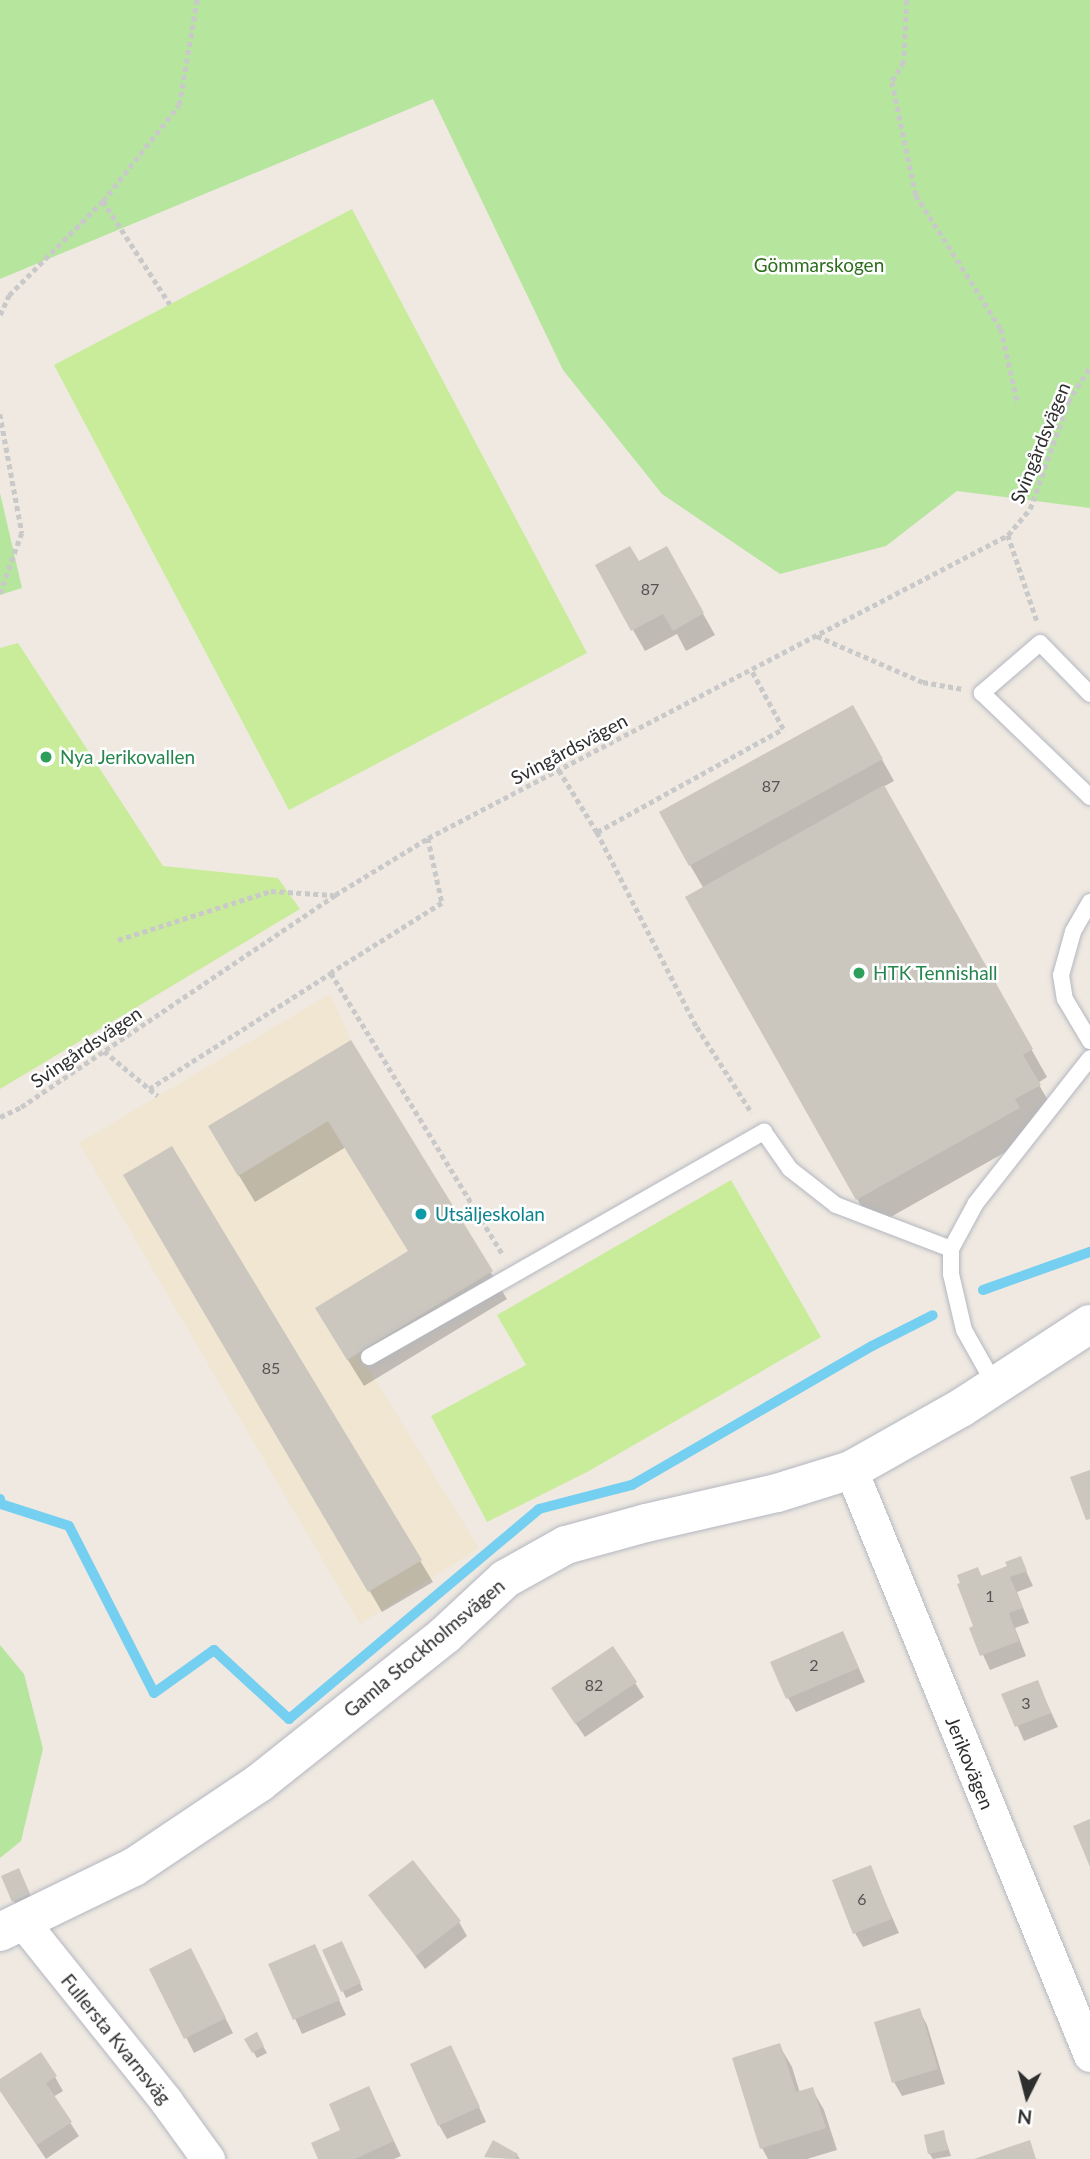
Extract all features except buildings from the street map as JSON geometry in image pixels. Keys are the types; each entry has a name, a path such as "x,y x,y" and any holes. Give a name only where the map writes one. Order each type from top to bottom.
{"street":[{"name":"Gamla Stockholmsvägen","path":"11,1926 134,1867 259,1783 444,1635 505,1579 566,1545 646,1523 777,1493 851,1470 996,1387 1090,1324"},
{"name":"Jerikovägen","path":"851,1470 1090,2055"},
{"name":"Fullersta Kvarnsväg","path":"11,1926 166,2101 208,2159"}],"lane":[{"path":"1090,694 1040,643 982,693 1090,797"},
{"path":"1090,902 1073,932 1061,975 1065,999 1090,1041"},
{"path":"996,1387 964,1329 951,1273 951,1249 976,1203 1090,1058"},
{"path":"369,1357 764,1132 790,1169 836,1205 951,1249"}],"path":[{"path":"0,315 9,295 103,201 179,105 197,0"},
{"path":"907,0 904,62 892,82 916,195 1001,329 1018,404"},
{"path":"103,201 170,304"},
{"name":"Svingårdsvägen","path":"0,1117 21,1107 335,895 428,838 1008,535 1030,509 1068,402 1090,367"},
{"path":"0,414 22,533 0,594"},
{"path":"1008,535 1037,620 1040,643"},
{"path":"817,636 923,682 982,693"},
{"path":"597,832 783,729 751,670"},
{"path":"559,769 597,832 697,1027 764,1132"},
{"path":"149,1088 442,903 428,838"},
{"path":"118,940 271,891 335,895"},
{"path":"331,973 515,1274"},
{"path":"104,1051 158,1096"}],"shaded area":[{"path":"330,994 351,1040 494,1271 360,1355 479,1548 360,1624 79,1143"}],"green space":[{"name":"Gömmarskogen","path":"0,0 1090,0 1090,508 957,491 886,546 780,574 662,494 563,370 433,99 0,279"},
{"path":"352,209 587,653 289,810 54,365"},
{"path":"0,493 22,588 0,595"},
{"name":"Nya Jerikovallen","path":"18,643 163,866 278,878 300,909 0,1089 0,648"},
{"path":"731,1180 821,1337 587,1472 487,1522 431,1416 526,1365 497,1315"},
{"path":"0,1645 24,1674 43,1749 21,1841 0,1858"}],"waterway":[{"path":"983,1290 1090,1252"},
{"path":"0,1499 1,1504 69,1526 154,1693 214,1650 289,1719 539,1509 632,1485 872,1346 933,1315"}],"place":[{"name":"Nya Jerikovallen","path":"46,757"},
{"name":"HTK Tennishall","path":"859,973"},
{"name":"Utsäljeskolan","path":"421,1214"}]}
